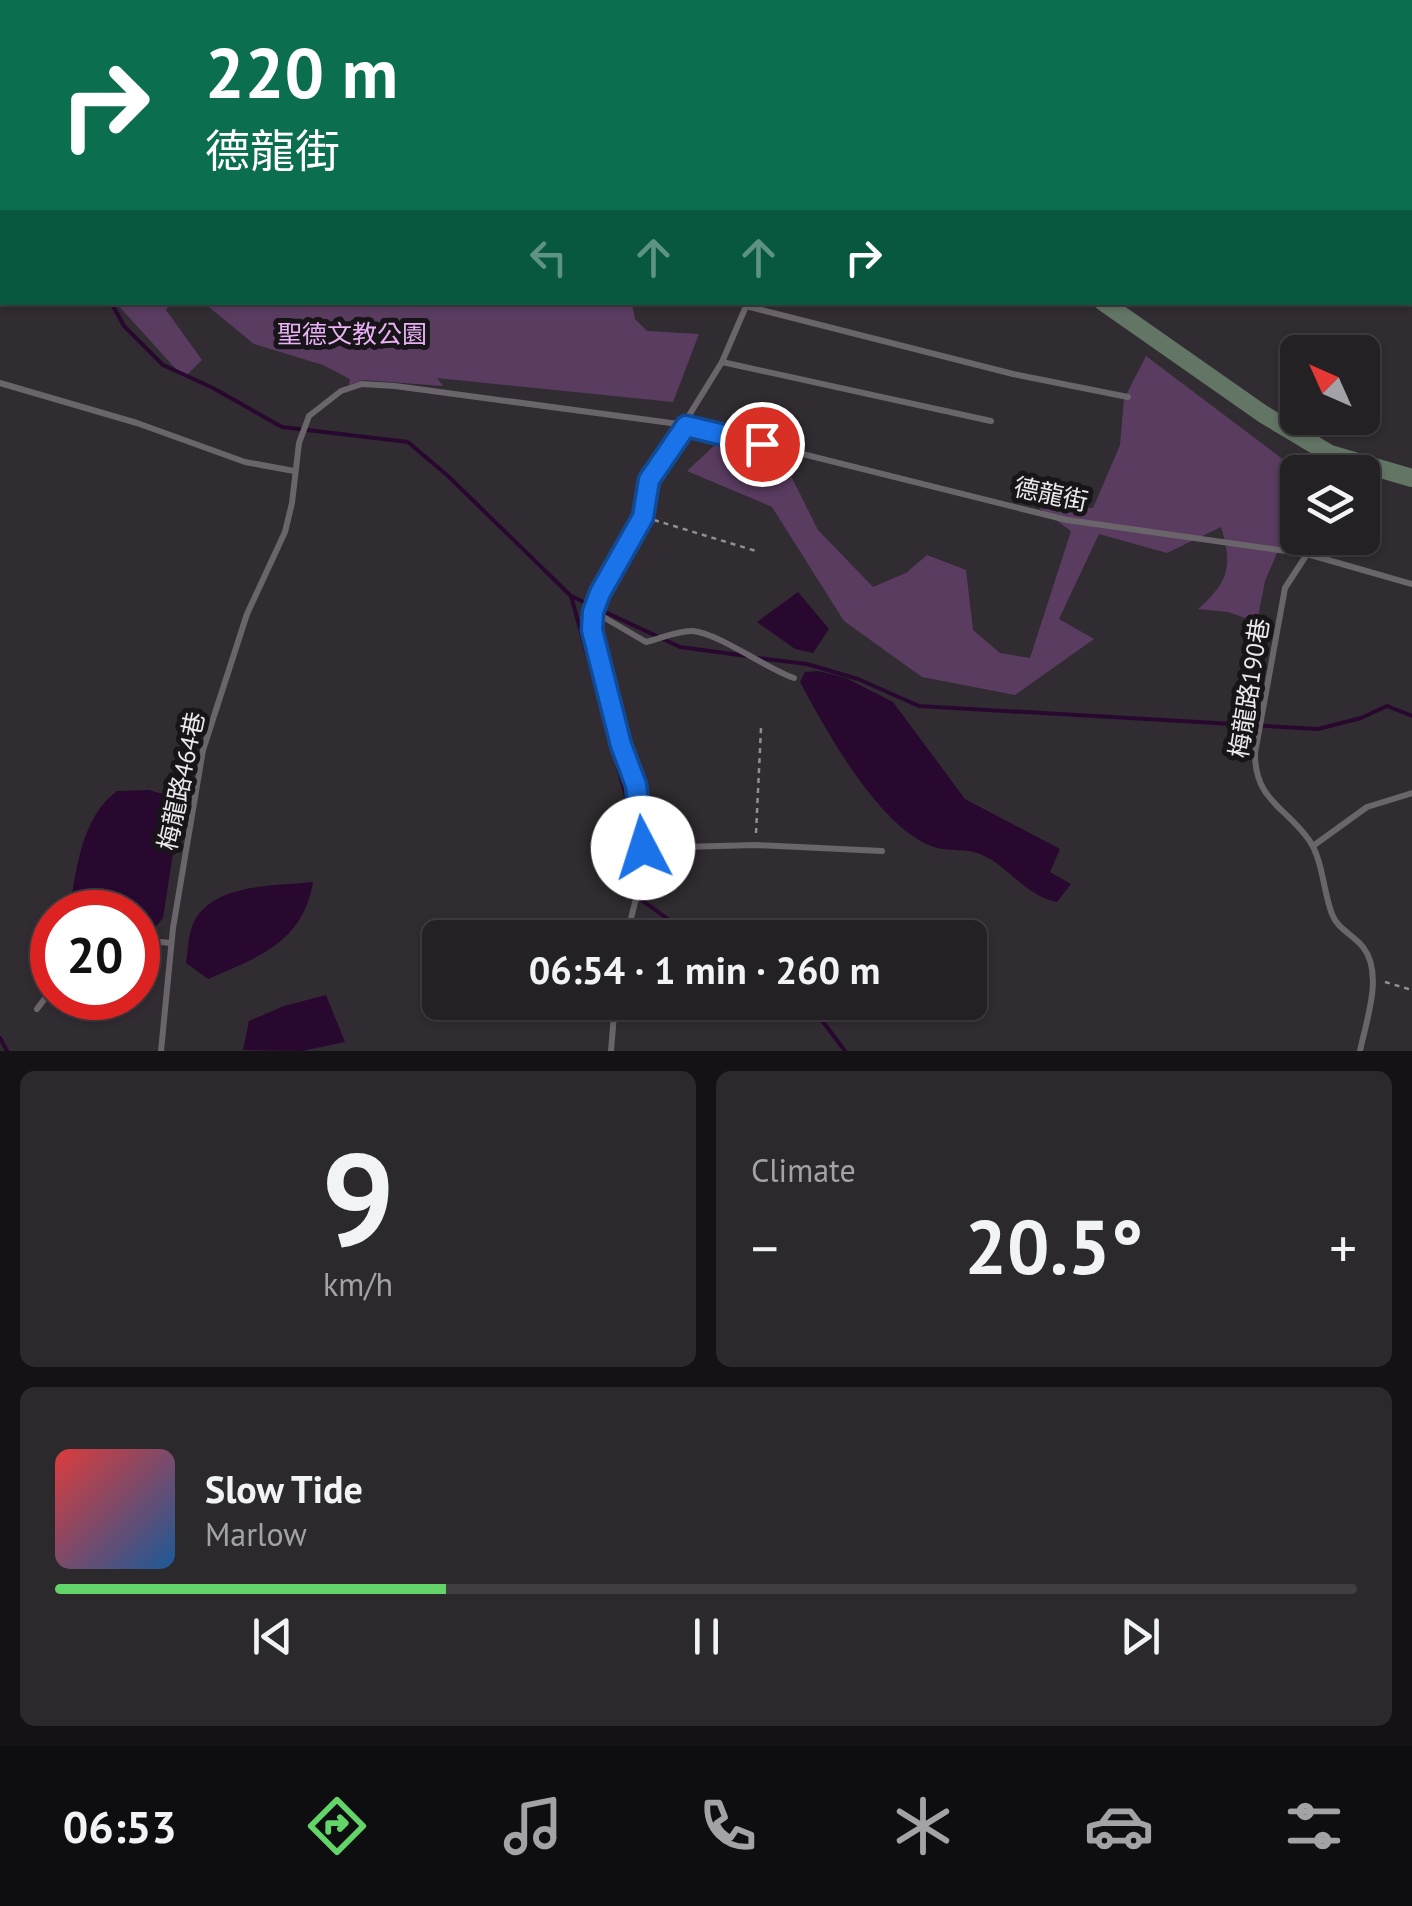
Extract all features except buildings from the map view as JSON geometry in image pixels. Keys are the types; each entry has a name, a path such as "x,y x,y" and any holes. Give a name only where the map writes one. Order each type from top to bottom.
{"street":[{"path":"1107,305 1316,455"},
{"path":"1380,473 1412,478"}],"lane":[{"path":"630,920 643,848 636,785 621,745 596,650 593,612 643,517 649,480 686,426 722,362 747,305"},
{"path":"751,305 1013,374 1128,397"},
{"path":"722,362 991,421"},
{"path":"0,383 137,423 245,462 294,471"},
{"name":"德龍街","path":"294,471 309,416 341,392 362,384 686,426 1067,520 1280,550"},
{"name":"梅龍路464巷","path":"161,1051 171,943 203,750 248,614 284,532 292,503 294,471"},
{"name":"梅龍路190巷","path":"1305,555 1285,588 1255,772 1268,799 1314,846 1332,916 1340,928 1365,948 1374,978"},
{"name":"德龍街","path":"1310,555 1412,584"},
{"path":"593,612 646,642 692,631 794,678"},
{"path":"1314,846 1367,806 1412,793"},
{"path":"643,848 756,844 882,851"},
{"path":"160,942 171,943"},
{"path":"1360,1051 1374,978"},
{"path":"611,1051 614,1020"}],"path":[{"path":"643,517 756,551"},
{"path":"756,844 761,728"},
{"path":"1374,978 1412,990"}],"green space":[{"path":"118,305 169,305 166,310 202,360 184,378"},
{"name":"聖德文教公園","path":"206,305 632,305 635,319 647,331 699,334 673,402 437,378 443,386 364,380 349,385 350,379 323,365 254,344"},
{"path":"1146,356 1280,457 1280,546 1265,581 1257,622 1228,612 1198,609 1226,572 1227,552 1221,527 1167,553 1099,534 1059,619 1094,639 1015,695 922,677 844,621 772,507 687,471 717,443 791,476 818,530 873,587 906,573 927,555 966,570 973,630 1000,653 1030,658 1071,531 1035,505 1093,508 1120,445 1124,399"}],"shaded area":[{"path":"798,592 829,629 813,653 795,649 757,622"},
{"path":"819,671 846,678 893,702 965,799 1060,849 1050,872 1071,884 1057,902 1036,894 980,854 934,847 894,821 857,776 800,682 805,672"},
{"path":"149,790 177,798 180,808 160,922 160,890 73,890 88,829 117,791"},
{"path":"313,882 300,919 276,945 208,979 186,963 193,924 214,901 246,889"},
{"path":"326,995 345,1042 302,1051 243,1050 249,1021 284,1006"}],"waterway":[{"path":"113,305 124,326 163,365 282,427 408,442 571,596 680,647 747,656"},
{"path":"571,596 633,822 632,893 669,920"},
{"path":"757,658 807,664 858,679 919,706 1318,729 1361,718 1387,706 1412,716"},
{"path":"822,1020 845,1051"},
{"path":"0,1038 7,1051"}],"route":[{"path":"643,848 636,785 621,745 592,630 593,612 643,517 649,480 686,426 762,444"}]}
